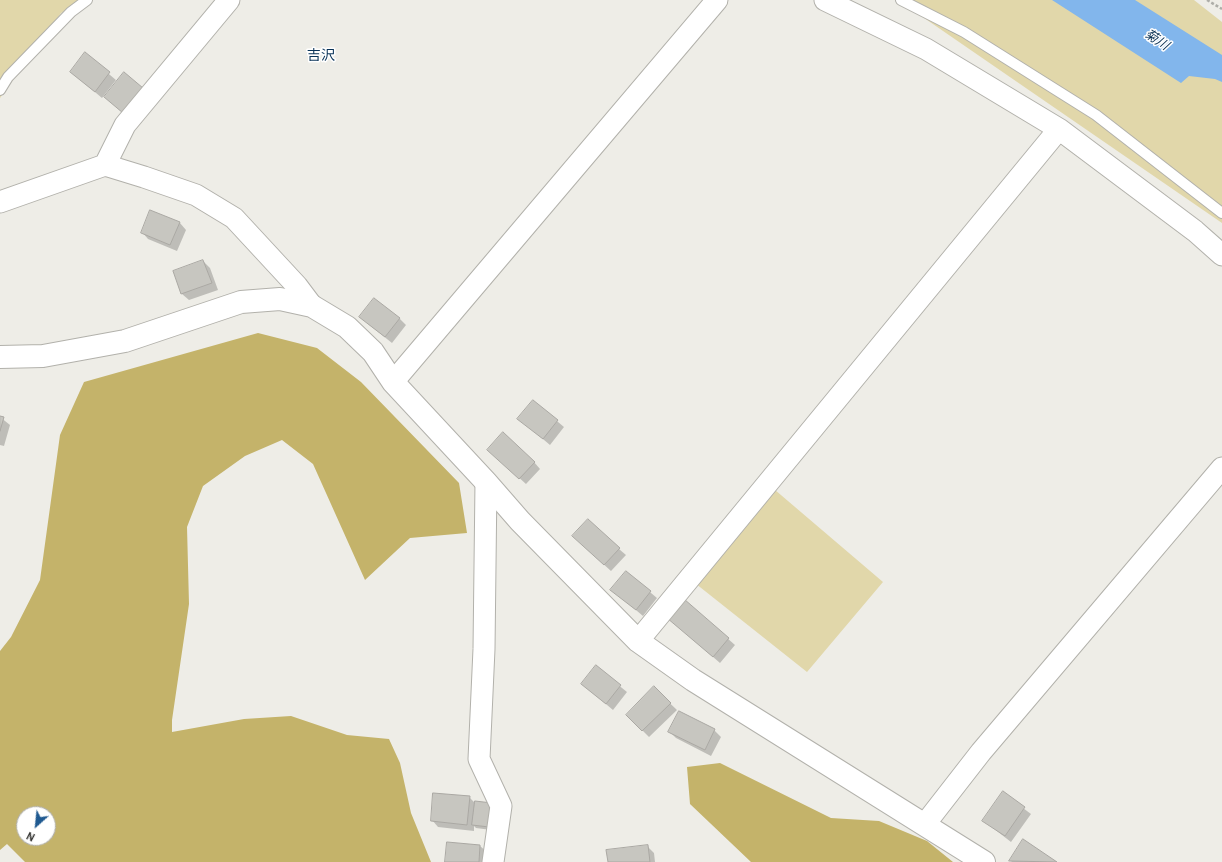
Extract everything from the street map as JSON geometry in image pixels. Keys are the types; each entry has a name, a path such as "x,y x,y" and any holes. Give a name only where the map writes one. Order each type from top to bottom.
{"street":[{"path":"105,164 125,125 229,0"},
{"path":"393,382 717,0"},
{"path":"825,0 926,49 1059,129 1195,231 1222,255"},
{"path":"638,641 1059,129"},
{"path":"0,202 105,164 196,195 234,218 297,286 312,306"},
{"path":"0,357 43,356 125,341 242,302 280,299 312,306 347,327 373,352 393,382 486,482 520,521 638,641 693,680 984,862"},
{"path":"925,824 981,752 1222,468"},
{"path":"486,482 484,649 479,759 500,806 493,862"}],"lane":[{"path":"0,90 8,77 71,12 87,0"},
{"path":"900,0 964,32 1096,116 1222,212"}],"path":[{"path":"1207,0 1222,9"}],"shaded area":[{"path":"0,0 87,0 61,13 0,98"},
{"path":"898,0 1194,0 1222,22 1222,223"},
{"path":"258,333 317,348 361,382 459,483 467,533 410,538 365,580 313,464 282,440 245,456 203,486 187,527 189,604 172,720 172,732 244,719 291,716 347,735 389,739 400,763 411,813 431,862 25,862 7,844 0,850 0,651 11,637 40,580 60,435 84,382"},
{"path":"761,478 883,582 807,672 681,572"},
{"path":"720,763 831,818 879,821 927,841 953,862 751,862 690,804 687,767"}],"water":[{"name":"菊川","path":"1052,0 1135,0 1222,55 1222,82 1215,79 1189,76 1181,83"}],"building":[{"path":"85,52 110,72 95,92 70,72"},
{"path":"124,72 143,88 123,113 104,97"},
{"path":"150,210 180,222 170,245 141,233"},
{"path":"203,260 212,283 181,294 173,271"},
{"path":"374,298 400,318 385,337 359,317"},
{"path":"533,400 558,420 543,439 517,419"},
{"path":"0,416 4,417 0,431"},
{"path":"503,432 535,462 519,479 487,450"},
{"path":"588,519 620,548 604,565 572,536"},
{"path":"626,571 651,591 636,610 610,590"},
{"path":"684,599 729,638 713,657 667,618"},
{"path":"596,665 621,685 606,704 581,684"},
{"path":"654,686 671,703 642,731 626,715"},
{"path":"679,711 715,729 705,750 668,732"},
{"path":"1003,791 1025,807 1005,836 982,821"},
{"path":"433,793 470,796 467,825 431,821"},
{"path":"475,801 492,803 489,827 472,825"},
{"path":"1023,839 1057,862 1009,861"},
{"path":"447,842 480,845 479,862 445,862"},
{"path":"648,845 650,862 608,862 606,850"}],"district":[{"name":"吉沢","path":"321,57"}]}
